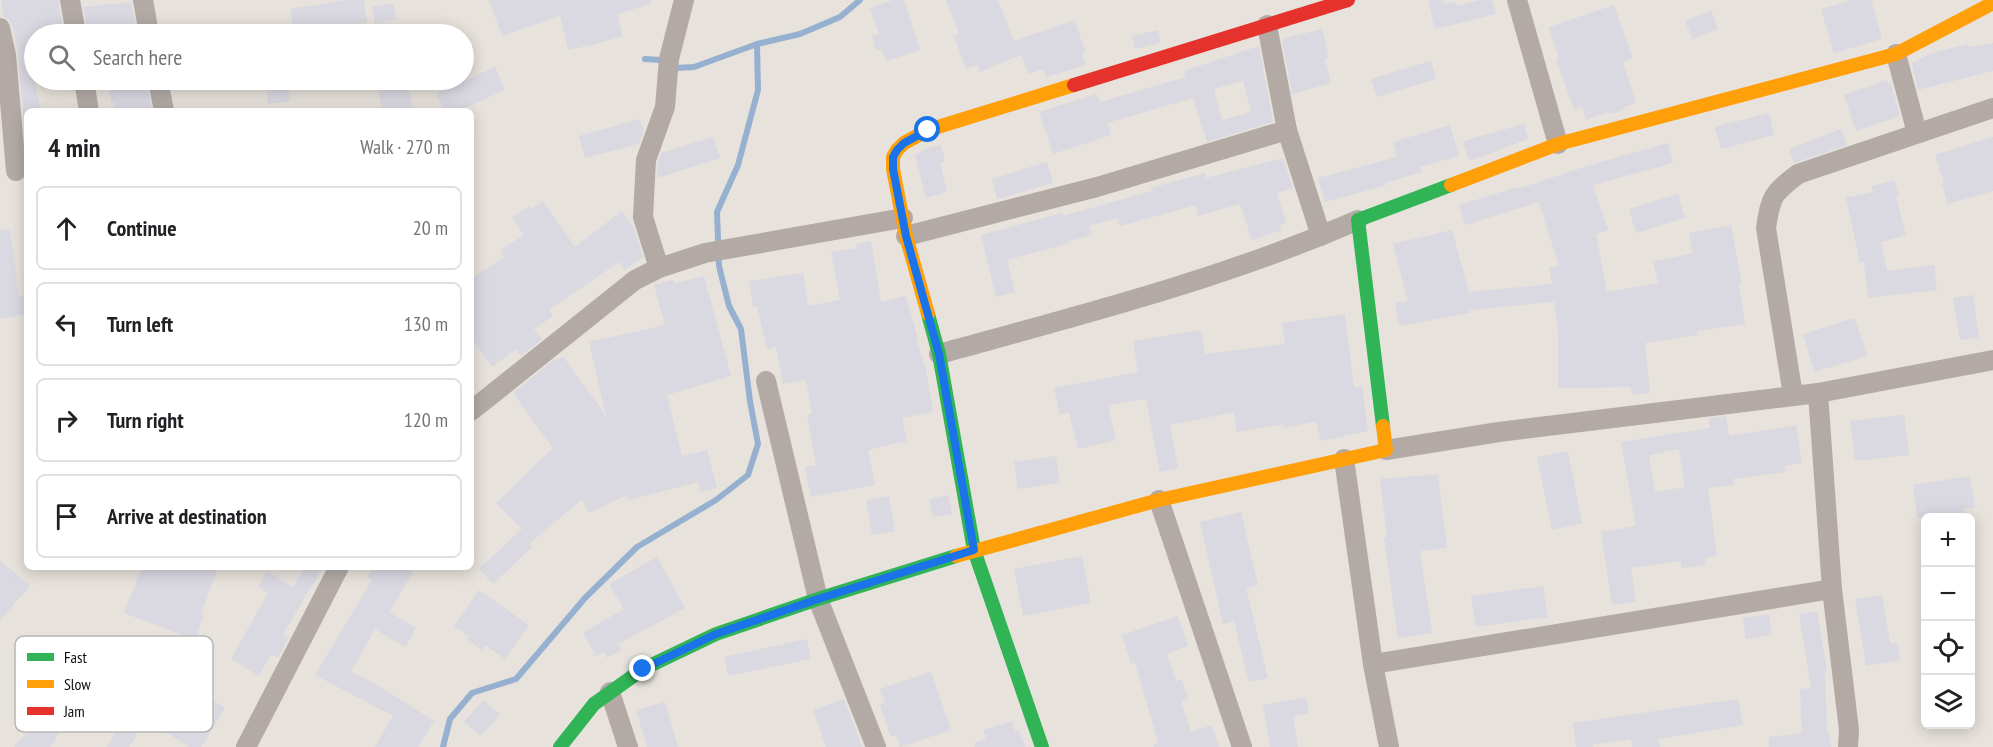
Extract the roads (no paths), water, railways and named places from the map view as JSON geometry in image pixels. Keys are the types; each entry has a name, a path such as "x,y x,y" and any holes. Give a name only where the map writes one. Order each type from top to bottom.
{"street":[{"path":"70,0 74,24"},
{"path":"142,0 147,24"},
{"path":"659,268 643,217 643,191 646,160 665,107 668,65 684,0"},
{"path":"1042,747 974,550 939,354 904,227 893,169 893,157 904,143 940,126 1348,0"},
{"path":"1516,0 1558,144"},
{"path":"939,354 1170,290 1321,236 1558,144 1896,54 1993,3"},
{"path":"1267,25 1287,130 1321,236"},
{"path":"0,28 6,55 14,173"},
{"path":"1896,54 1917,133"},
{"path":"86,90 89,108"},
{"path":"160,90 163,108"},
{"path":"1793,395 1766,228 1770,203 1778,189 1798,174 1993,108"},
{"path":"474,409 635,280 659,268 718,251 904,227 1097,187 1287,130"},
{"path":"1358,220 1386,450"},
{"path":"560,747 594,704 610,692 643,669 716,634 974,550 1159,500 1386,450 1500,432 1818,393 1993,360"},
{"path":"766,381 818,599 876,747"},
{"path":"1818,393 1832,589 1849,730 1848,747"},
{"path":"1344,459 1374,664 1389,747"},
{"path":"1159,500 1242,747"},
{"path":"246,747 337,570"},
{"path":"1374,664 1832,589"},
{"path":"610,692 628,747"}],"waterway":[{"path":"645,59 661,60 676,68 694,67 757,44 800,34 840,17 860,0"},
{"path":"443,747 450,719 472,693 516,679 585,598 637,547 716,500 748,475 758,444 741,329 729,306 719,266 717,212 738,165 758,90 757,44"}]}
